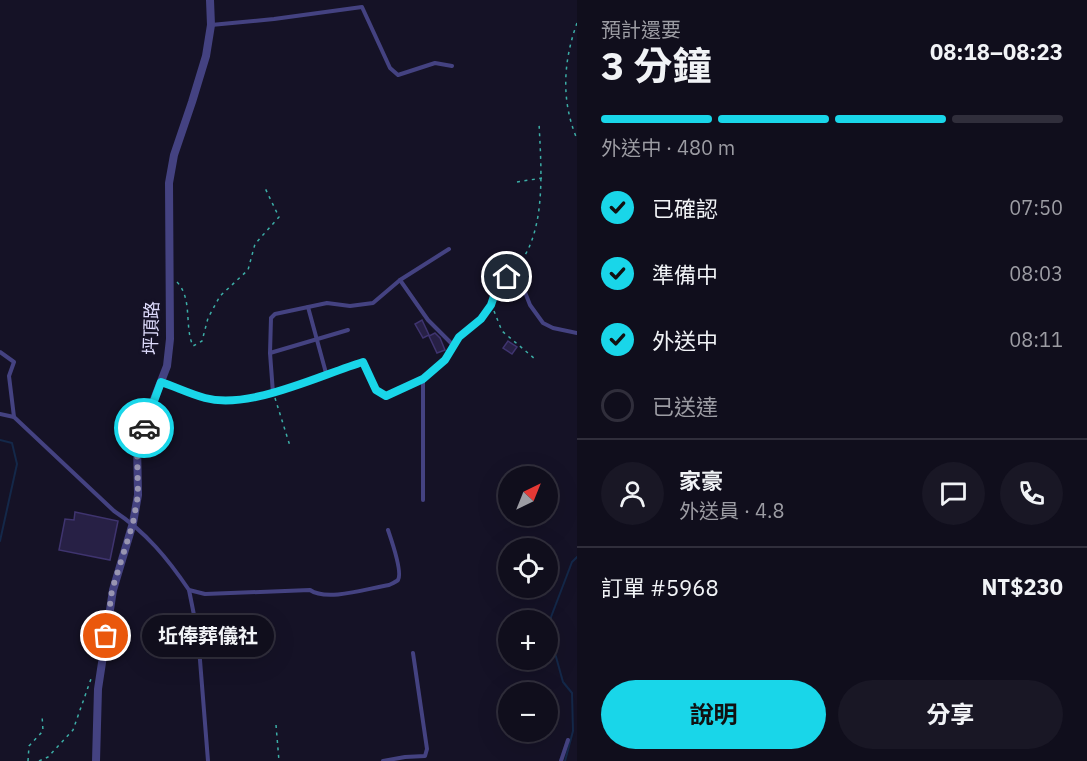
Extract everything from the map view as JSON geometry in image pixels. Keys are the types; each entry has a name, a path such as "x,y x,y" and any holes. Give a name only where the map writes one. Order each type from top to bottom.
{"street":[{"name":"坪頂路","path":"96,761 98,689 112,590 133,523 138,495 137,444 167,366 170,339 169,183 174,155 206,56 210,0"}],"lane":[{"path":"210,25 362,7 390,68 398,75 435,63 452,66"},
{"path":"273,393 270,318 275,314 327,303 350,306 373,303 400,280 449,249"},
{"path":"161,382 207,399 237,400 273,393 363,362 376,390 386,396 423,379 445,360 459,337 481,319 491,305 503,276 522,284 530,305 543,323 553,328 577,333"},
{"path":"400,280 428,320 453,345"},
{"path":"308,307 326,374"},
{"path":"270,353 348,330"},
{"path":"0,352 14,362 9,376 14,417"},
{"path":"423,379 423,500"},
{"path":"0,414 14,417 114,511 133,523 166,557 189,590 198,635 208,761"},
{"path":"189,590 205,594 310,591 335,595 389,585 397,581 399,570 388,530"},
{"path":"383,761 425,756 427,749 413,653"},
{"path":"561,761 568,740"}],"path":[{"path":"577,23 570,46 565,82 565,101 569,120 577,139"},
{"path":"507,277 524,258 535,228 542,178 539,123"},
{"path":"517,182 542,178"},
{"path":"168,273 182,287 191,342 193,346 199,344 202,341 208,318 220,296 248,270 255,244 279,217 265,188"},
{"path":"491,305 502,331 535,359"},
{"path":"273,393 290,446"},
{"path":"39,761 48,757 73,730 90,679 103,660"},
{"path":"28,761 29,746 43,731 42,715"},
{"path":"276,725 279,761"}],"building":[{"path":"422,320 429,335 423,338 415,324"},
{"path":"435,333 445,350 437,353 429,336"},
{"path":"508,341 517,347 512,354 503,348"},
{"path":"75,512 118,521 110,560 59,550 65,519 74,520"}],"waterway":[{"path":"0,440 12,443 17,464 0,541"},
{"path":"565,761 573,731 572,693 563,682 553,646 551,617 572,562 577,557"}],"way so far":[{"path":"106,636 112,590 133,523 138,495 137,444 144,428"}],"place":[{"name":"坵俸葬儀社","path":"106,636"}],"route":[{"path":"144,428 161,382 207,399 237,400 273,393 363,362 376,390 386,396 423,379 445,360 459,337 481,319 491,305 499,281 503,276 507,277"}]}
